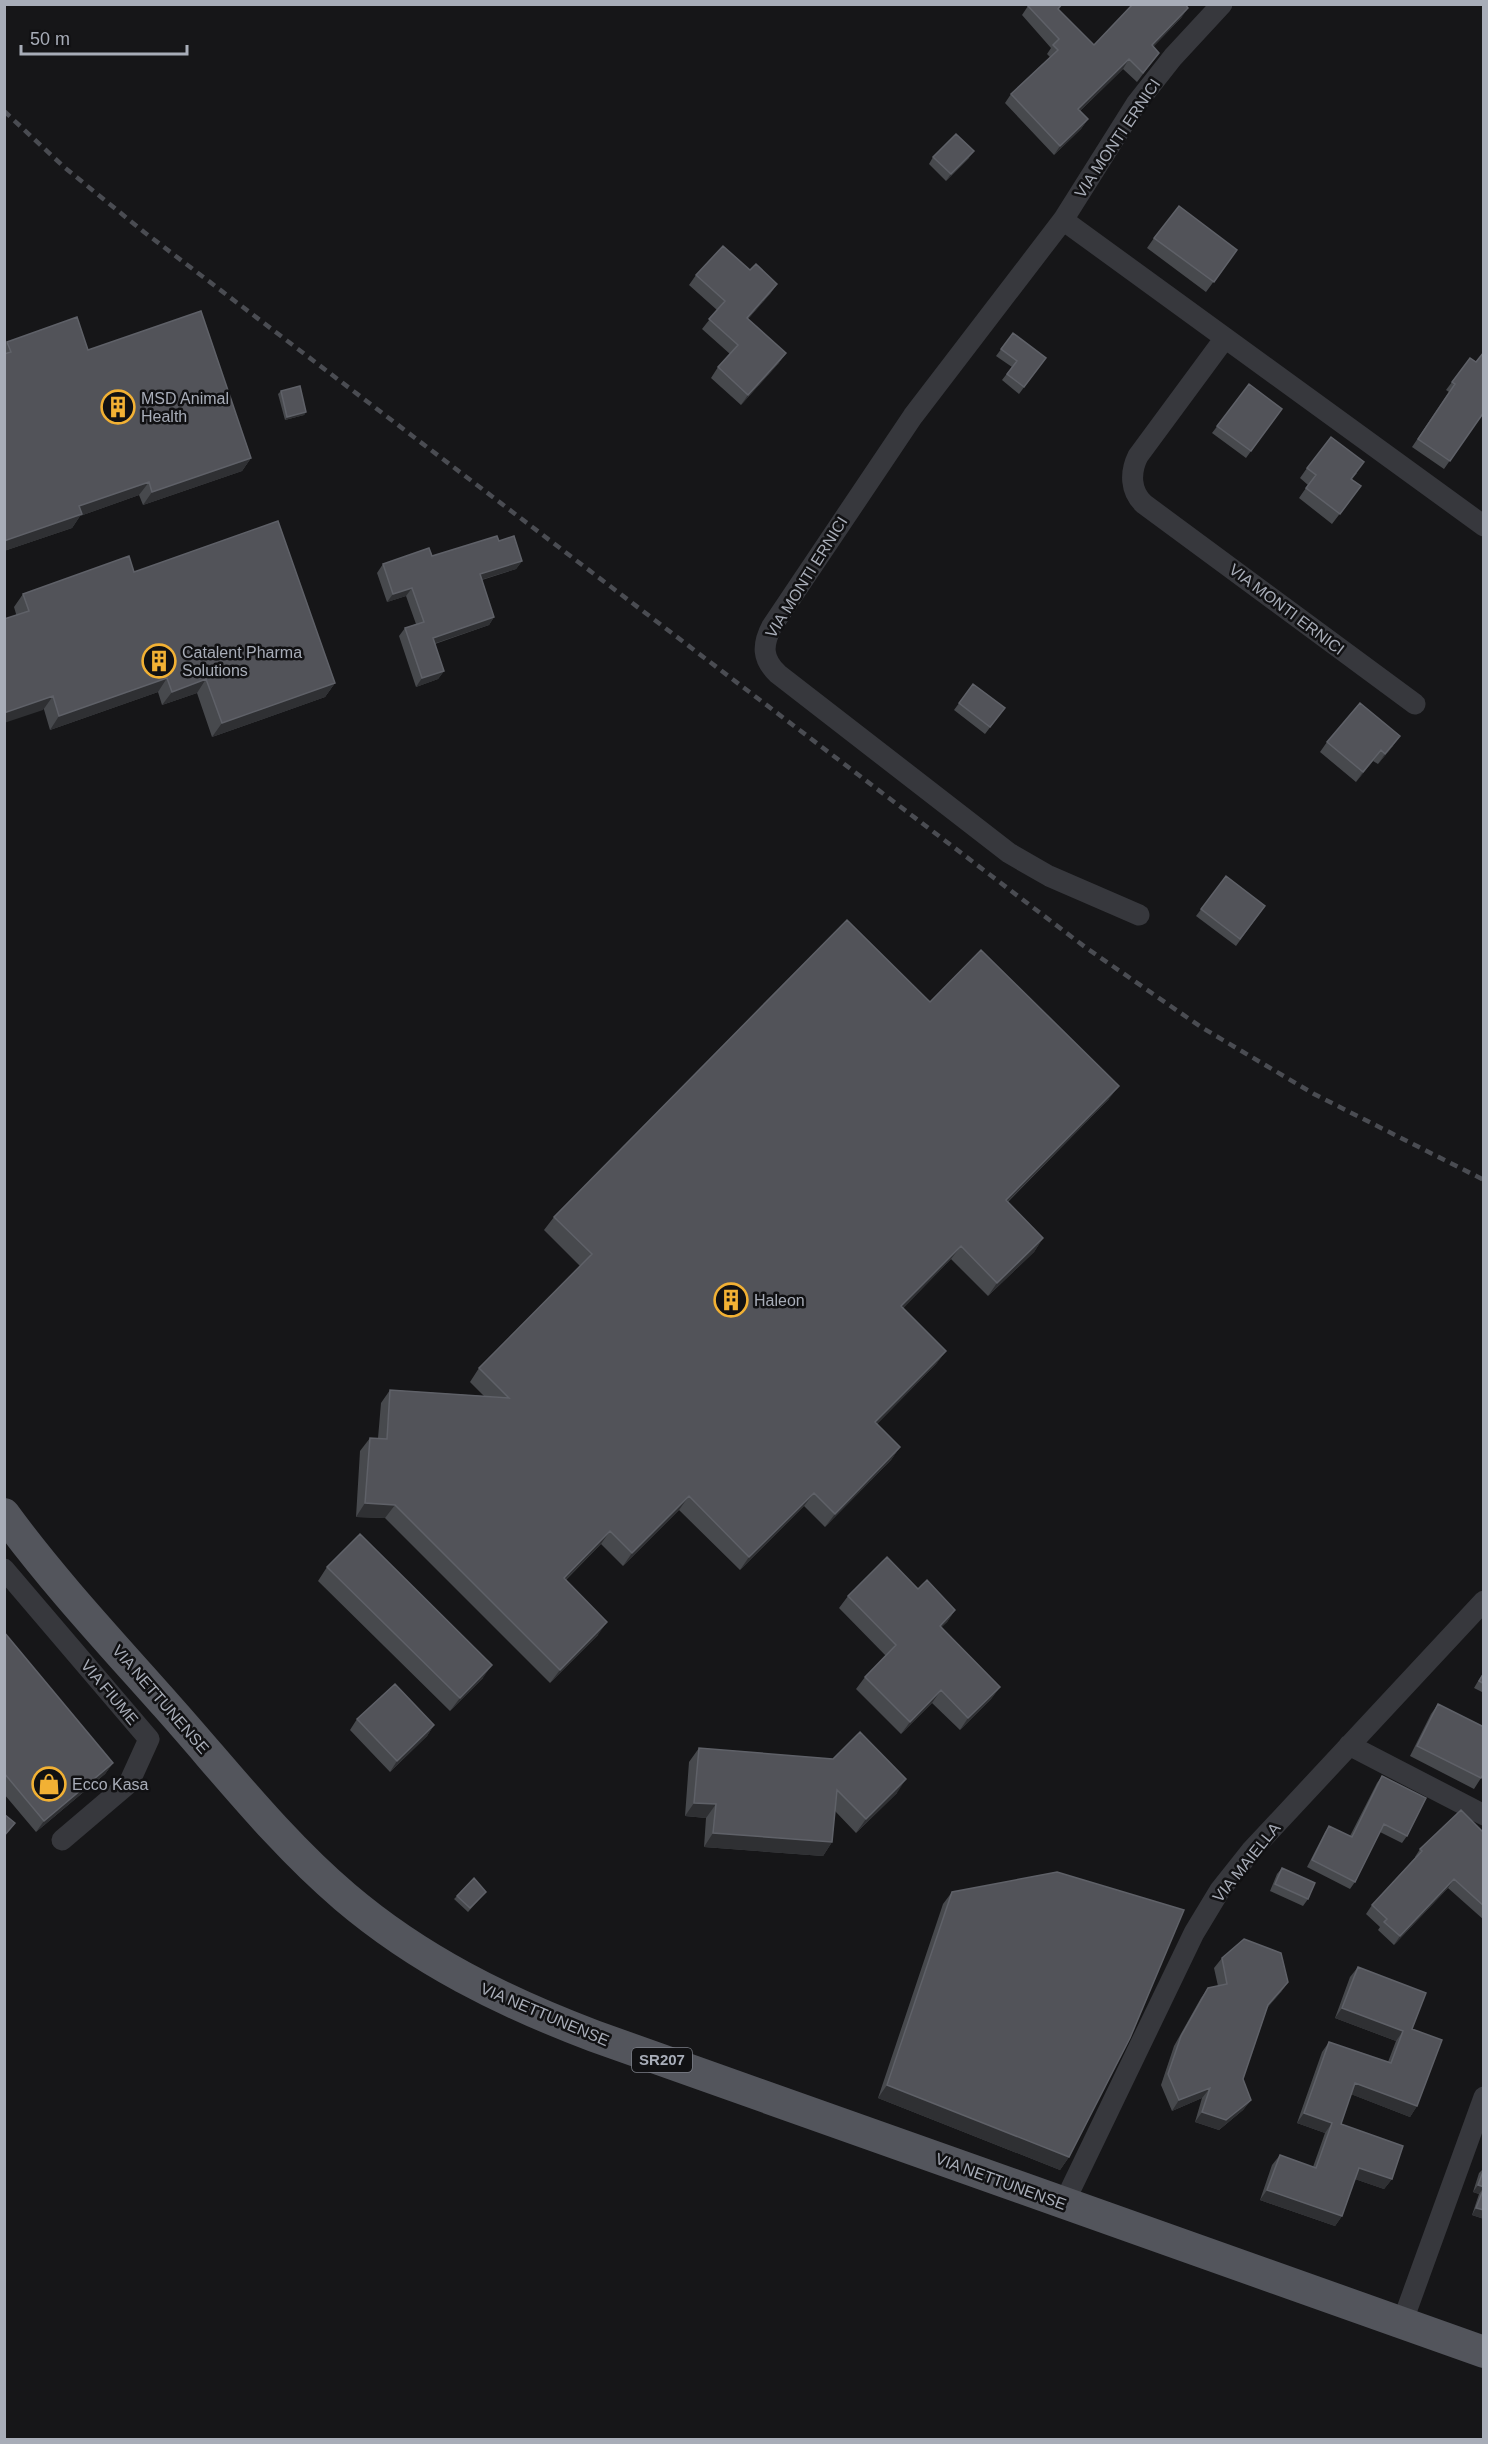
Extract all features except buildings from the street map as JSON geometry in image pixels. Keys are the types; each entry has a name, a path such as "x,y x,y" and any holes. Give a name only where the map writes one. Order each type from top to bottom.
{"main road":[{"name":"VIA NETTUNENSE","path":"4,1514 87,1616 303,1857 360,1909 437,1964 496,1995 560,2023 1484,2352"}],"street":[{"name":"VIA MONTI ERNICI","path":"1139,915 1036,869 996,844 778,674 768,664 764,651 772,626 881,461 939,380 1063,220 1136,104 1173,57 1222,4"},
{"path":"1063,220 1484,526"},
{"name":"VIA MONTI ERNICI","path":"1225,339 1138,456 1132,475 1135,492 1144,504 1415,704"},
{"name":"VIA FIUME","path":"4,1569 149,1739 129,1783 62,1840"},
{"name":"VIA MAIELLA","path":"1064,2203 1209,1906 1242,1861 1484,1601"},
{"path":"1349,1745 1484,1815"},
{"path":"1402,2324 1484,2097"}],"railway":[{"path":"4,111 64,167 144,232 1085,947 1201,1027 1314,1094 1484,1180"}],"place":[{"name":"MSD Animal Health","path":"118,407"},
{"name":"Catalent Pharma Solutions","path":"159,661"},
{"name":"Haleon","path":"731,1300"},
{"name":"Ecco Kasa","path":"49,1784"}]}
